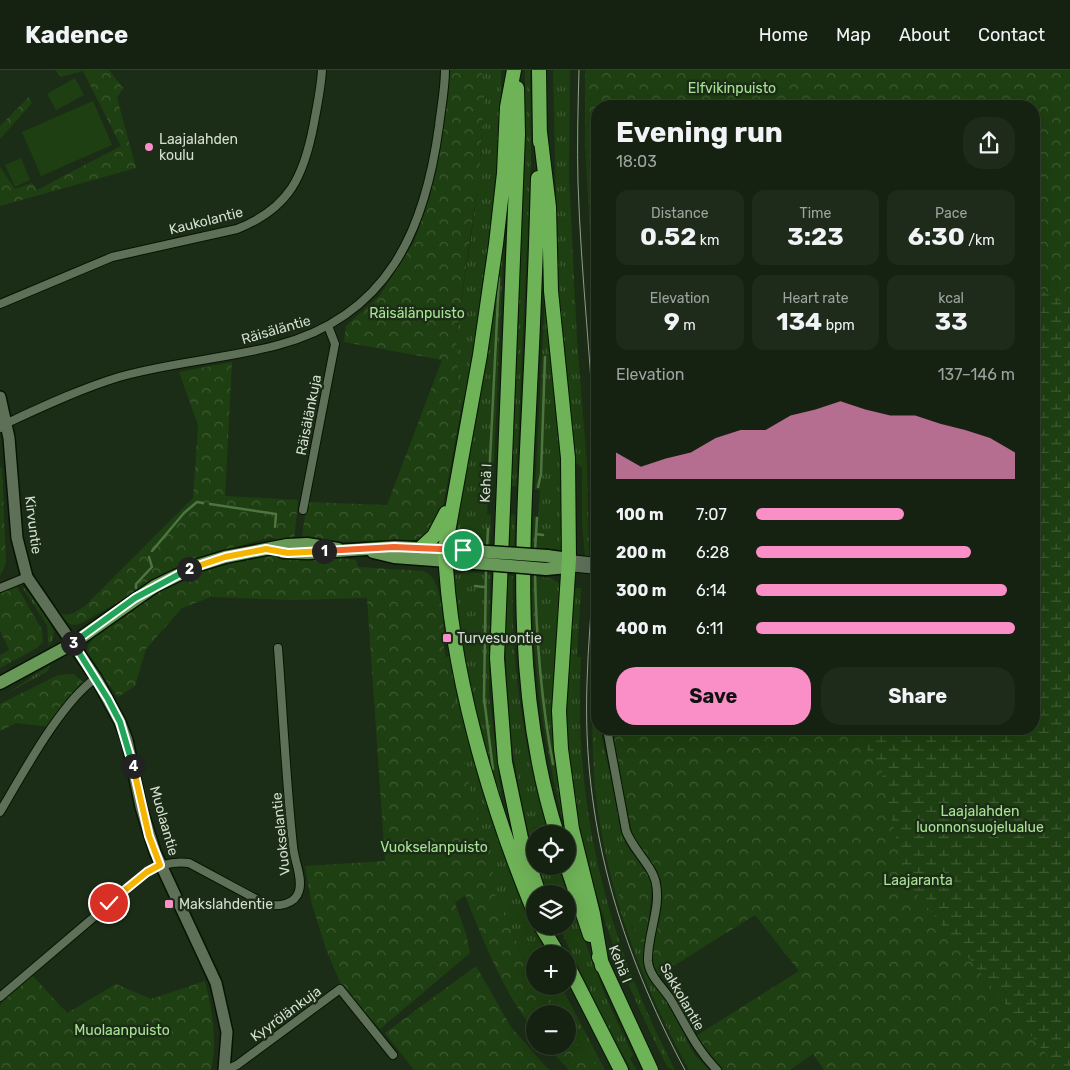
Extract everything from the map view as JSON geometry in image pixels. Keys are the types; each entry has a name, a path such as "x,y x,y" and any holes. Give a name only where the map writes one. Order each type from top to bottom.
{"highway":[{"path":"515,70 507,107 504,173 480,356 445,555 456,638 477,743 503,830 526,890"},
{"name":"Kehä I","path":"515,70 518,134 497,658 505,762 522,843 535,885"},
{"path":"539,70 540,132 525,492 523,633 529,704 537,752 555,825"},
{"path":"540,132 549,207 551,290 568,458 568,563 559,701 561,749 572,829 593,914 602,966"},
{"path":"422,547 434,536 454,496"},
{"name":"Kehä I","path":"571,875 602,966 651,1070"},
{"path":"576,983 621,1070"}],"main road":[{"path":"0,683 72,644 135,598 171,577 225,557 307,544 338,549 364,550 422,547 445,555"},
{"path":"364,550 394,557 445,555 568,563"}],"street":[{"name":"Kaukolantie","path":"0,304 112,256 237,229 255,221 277,207 298,181 303,171 309,150 322,70"},
{"name":"Räisäläntie","path":"3,425 73,392 121,377 279,345 328,326 371,292 384,278 410,239 425,196 434,162 445,70"},
{"name":"Räisälänkuja","path":"303,510 335,344 328,326"},
{"name":"Kirvuntie","path":"0,397 17,538 27,577 72,644"},
{"path":"568,563 591,562"},
{"path":"568,563 591,568"},
{"path":"0,588 27,577"},
{"name":"Muolaantie","path":"72,644 96,678 127,740 141,807 160,865 216,983 227,1032 225,1070"},
{"name":"Vuokselantie","path":"160,865 175,862 189,863 267,905 279,906 290,902 299,894 300,886 293,848 278,648"},
{"path":"0,812 43,742 78,692 96,678"},
{"name":"Sakkolantie","path":"608,735 626,831 632,846 652,873 656,885 648,956 650,969 672,1000 693,1042 717,1070"},
{"path":"0,997 147,872 160,865"},
{"name":"Kyyrölänkuja","path":"225,1070 237,1065 340,989 393,1055"}],"green space":[{"path":"55,70 109,70 123,88 117,98 136,168 0,206 0,167 15,189 32,183 37,190 121,146 83,71 61,77"},
{"name":"Räisälänpuisto","path":"450,70 482,70 484,98 479,177 456,335 460,415 441,515 436,525 428,532 420,538 410,541 301,542 307,502 387,505 442,360 344,342 346,326 380,295 414,242 430,196"},
{"path":"482,70 501,70 501,136 498,183 476,347 460,415 443,506 420,539 449,346 456,335 476,203 482,137"},
{"path":"525,70 530,70 531,159 516,486 511,486 525,158"},
{"path":"553,70 570,70 569,176 577,340 587,463 589,556 585,556 582,522 582,468 575,462 571,444 555,265 556,199"},
{"name":"Laajaranta","path":"585,70 1070,70 1070,1070 824,1070 813,1054 790,1070 723,1070 696,1036 799,971 755,915 659,975 651,963 661,880 633,836 611,735 1040,735 1040,100 591,100 591,261 585,144"},
{"path":"75,78 84,95 56,110 47,94"},
{"path":"29,97 32,103 0,139 0,126"},
{"path":"93,101 112,145 41,176 22,132"},
{"path":"21,158 30,180 15,187 5,165"},
{"path":"504,235 493,486 489,487 487,514 491,515 490,548 451,534"},
{"name":"Laajalahden luonnonsuojelualue","path":"1040,290 1070,307 1070,1070 1059,1070 912,888 900,857 880,765 856,735 1040,735"},
{"path":"545,297 561,448 563,551 559,553 532,551 534,516 538,516 540,490 535,489"},
{"path":"232,362 225,496 298,500 294,541 281,541 271,537 213,553 170,572 80,624 69,624 58,611 68,615 85,606 193,498 198,425 179,372"},
{"path":"2,467 6,563 0,576 0,468"},
{"path":"510,515 515,515 514,549 508,549"},
{"name":"Vuokselanpuisto","path":"280,555 321,556 356,560 358,567 423,571 430,575 434,581 440,599 445,636 443,637 444,648 470,789 493,873 490,876 496,898 526,962 526,995 544,995 550,1005 526,1005 526,1020 504,983 465,895 455,903 466,934 470,953 380,1029 342,987 326,949 311,901 305,866 385,861 367,598 293,600 211,597 182,608 146,649 135,686 118,697 87,655 88,646 101,632 142,602 178,581 236,560"},
{"path":"465,572 490,574 489,694 504,817 481,744 462,647 451,576"},
{"path":"507,575 513,576 514,641 520,706 532,771 546,825 527,825 519,788 509,718 506,611"},
{"path":"532,577 551,578 563,586 567,823 564,824 550,763 540,702 534,640"},
{"path":"16,585 42,630 43,642 37,648 0,668 0,655 9,650 0,630 0,593"},
{"path":"22,587 44,613 54,632 53,640 49,646 47,625"},
{"path":"572,588 581,588 577,657 581,657 580,712 583,766 589,818 599,870 613,921 630,971 675,1070 668,1068 631,989 615,948 601,907 579,823 572,780 566,718 567,662"},
{"path":"444,648 446,657 451,656 526,905 526,935 538,935 542,945 526,945 526,962 496,898 460,773"},
{"path":"50,665 48,671 6,694"},
{"path":"74,674 85,684 51,727 16,723 0,731 0,704 58,675"},
{"path":"593,735 602,735 625,843 615,859 632,928 645,948 644,962 647,971 671,1008 693,1053 709,1070 689,1070 655,1003 628,933 616,897 600,824 595,787"},
{"path":"625,843 651,879 652,890 645,948 623,906 616,882 615,860"},
{"path":"541,875 561,875 564,885 544,885"},
{"path":"576,918 607,1000 633,1055 630,1059 637,1070 631,1070 590,995 576,964 576,945 568,945 563,935 576,935"},
{"path":"476,966 511,1027 526,1044 526,1055 536,1055 549,1070 414,1070 385,1033"},
{"name":"Muolaanpuisto","path":"32,975 67,1013 116,984 151,999 205,981 214,1036 211,1070 0,1070 0,1006 4,999"},
{"path":"544,995 566,995 571,1005 550,1005"},
{"path":"576,1015 605,1070 597,1070 594,1063 576,1042"},
{"path":"576,1042 594,1063 597,1070 569,1070 555,1055 576,1055"}],"waterway":[{"path":"489,480 499,278"},
{"path":"541,475 545,357"},
{"path":"538,487 541,474"},
{"path":"152,551 184,513 197,502 203,503"},
{"path":"210,504 276,514 275,527"},
{"path":"535,551 537,518"},
{"path":"487,548 488,529"},
{"path":"536,534 543,535"},
{"path":"136,588 136,584 152,567 149,557"},
{"path":"486,569 484,698 493,769"},
{"path":"535,571 540,668 553,764"},
{"path":"475,586 484,587"}],"tram line":[{"path":"579,70 579,218 591,386"},
{"path":"591,609 587,683 587,735 598,835 609,883 641,977 685,1070"}],"place":[{"name":"Laajalahden koulu","path":"149,147"},
{"name":"Turvesuontie","path":"447,638"},
{"name":"Makslahdentie","path":"169,904"}],"route":[{"path":"109,903 147,872 160,865 149,836 127,740 120,722 96,678 72,644 135,598 155,586 199,565 225,557 266,549 288,553 394,547 463,550"}],"park label":[{"name":"Elfvikinpuisto","path":"732,88"}]}
